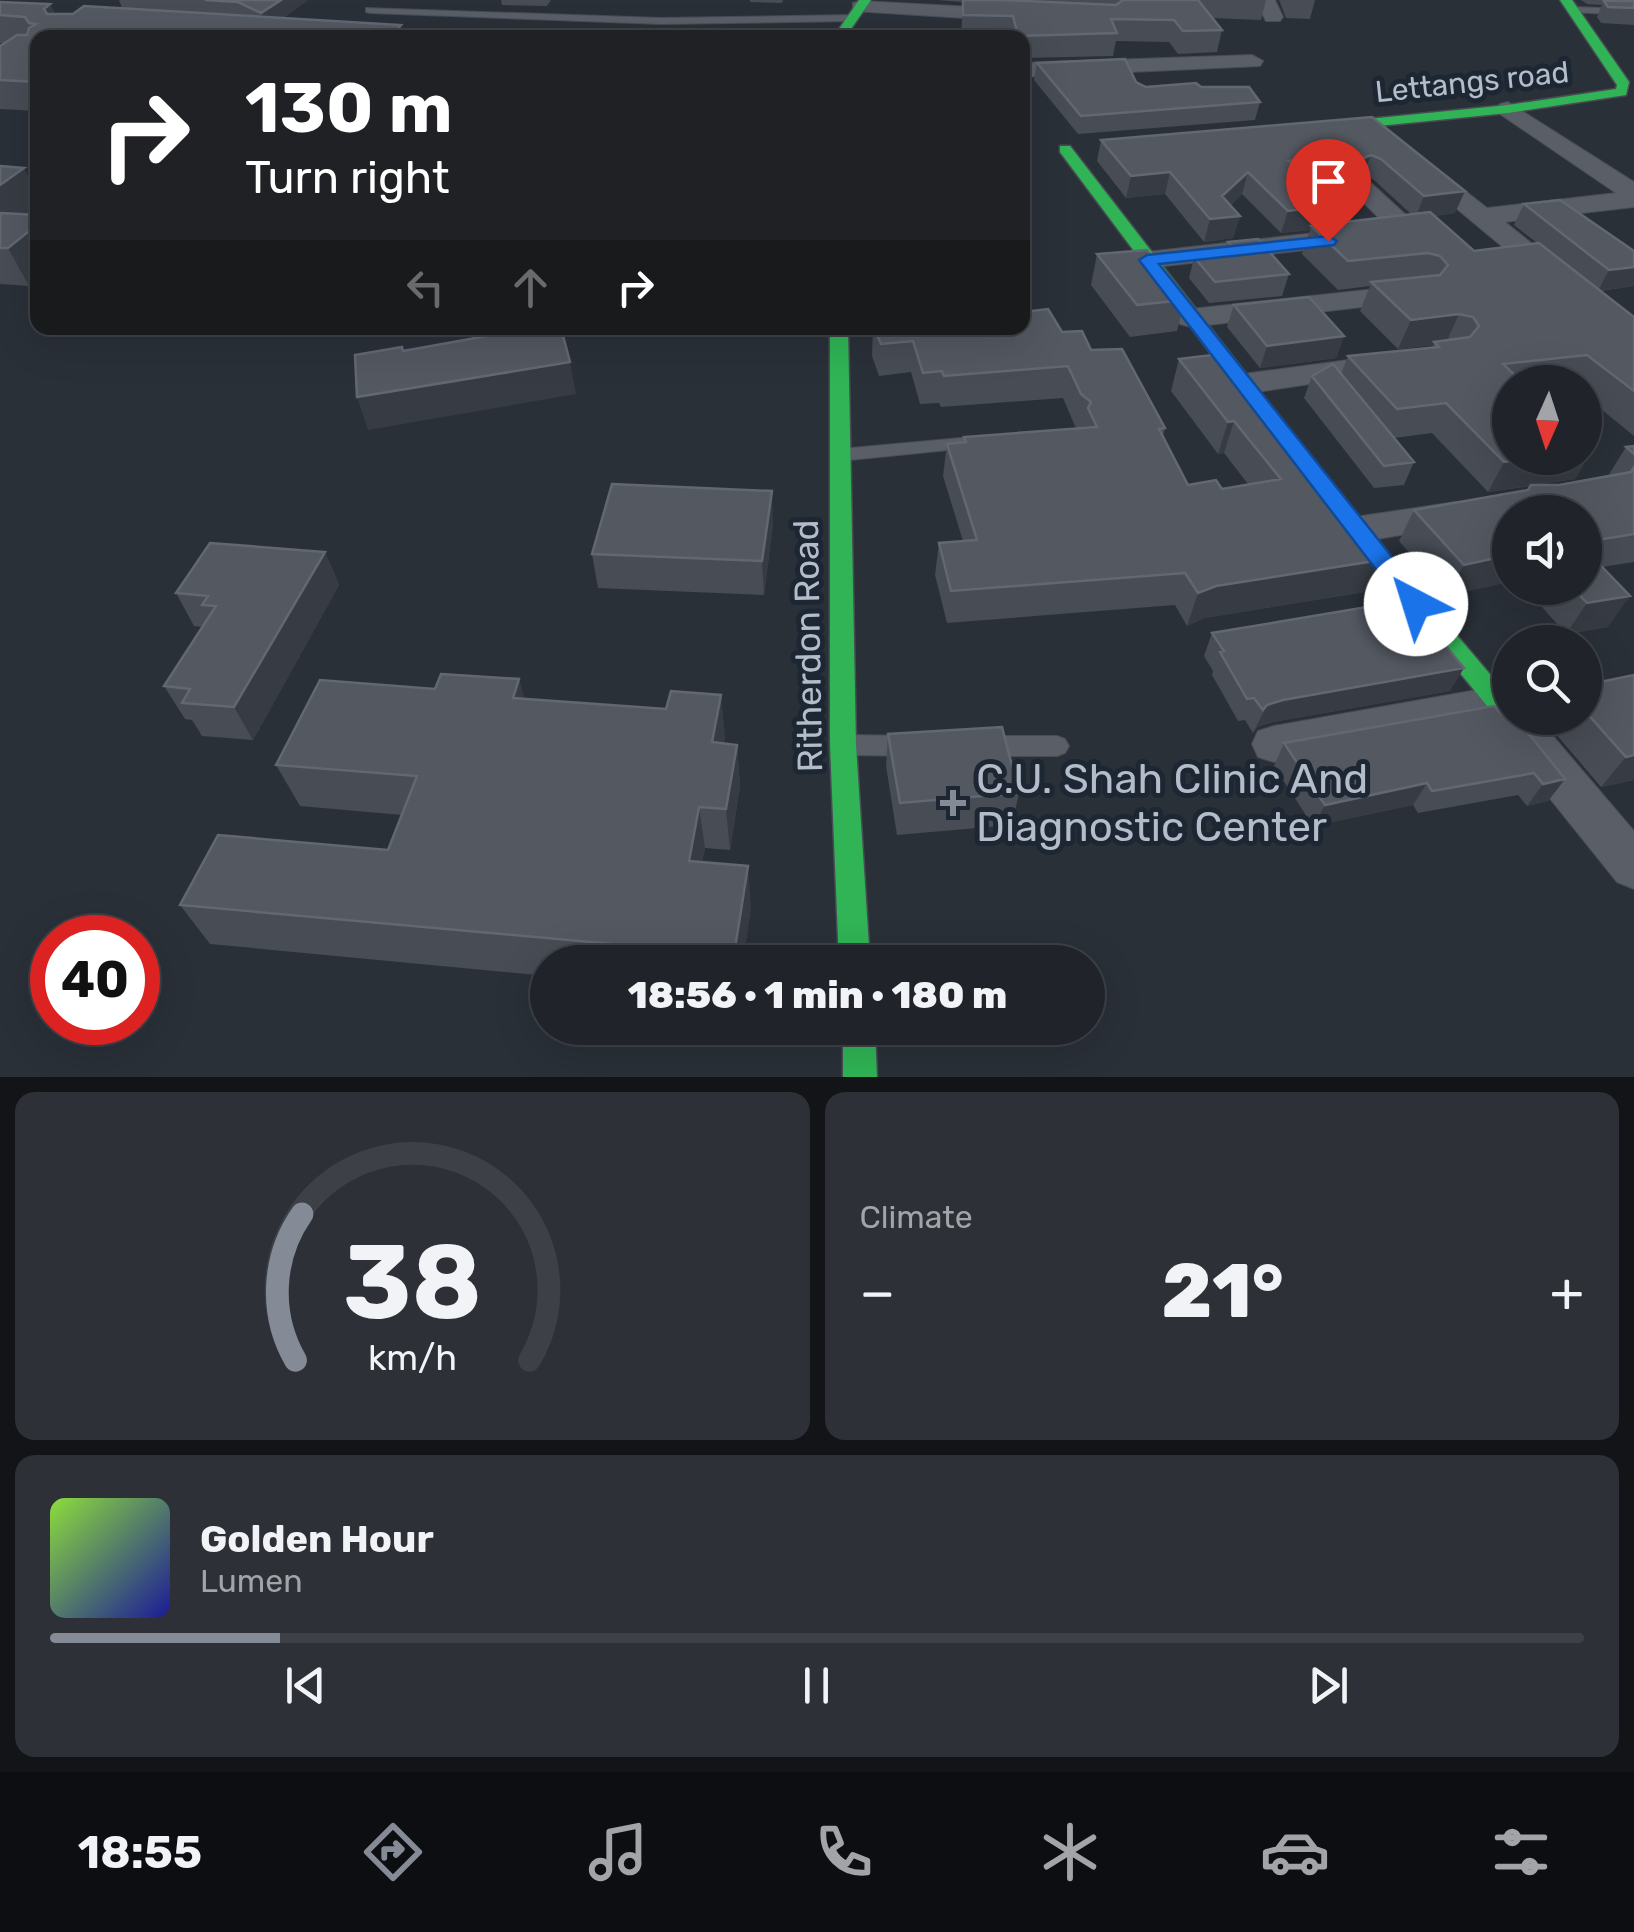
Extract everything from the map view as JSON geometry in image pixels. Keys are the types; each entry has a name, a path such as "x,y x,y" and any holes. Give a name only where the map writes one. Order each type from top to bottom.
{"street":[{"name":"Lettangs road","path":"1292,130 1614,95 1629,85 1570,5"},
{"path":"855,16 1026,15"},
{"path":"1030,70 1252,61"},
{"path":"1508,109 1634,196"},
{"path":"1366,124 1634,340"},
{"path":"1037,152 1075,148 1147,260 1355,530 1396,606 1492,698"},
{"path":"1603,173 1634,169"},
{"path":"1147,260 1407,231 1362,188"},
{"path":"1481,217 1634,196"},
{"path":"1191,318 1417,294"},
{"path":"839,337 875,343"},
{"name":"Ritherdon Road","path":"839,337 843,745 854,945"},
{"path":"1243,384 1427,358"},
{"path":"1355,530 1485,509"},
{"path":"1274,744 1492,714"},
{"path":"1526,735 1634,868"},
{"path":"859,1045 860,1077"}],"lane":[{"path":"1570,5 1634,12"},
{"path":"370,10 661,21 855,16"},
{"path":"840,456 998,441"},
{"path":"843,745 1057,746"}],"building":[{"path":"205,0 281,0 261,13 238,2"},
{"path":"963,0 1116,5 1123,0 1198,0 1222,30 1183,31 1174,20 1111,19 1117,33 1030,36 1030,30 1016,30 1013,16 963,15"},
{"path":"1604,1 1634,1 1634,8 1608,7"},
{"path":"0,2 50,4 44,9 47,14 73,14 84,6 401,25 396,30 30,30 30,82 0,80 0,46 17,35 27,35 29,28 36,24 25,17 0,15"},
{"path":"1125,59 1136,82 1146,87 1196,83 1201,87 1249,87 1260,102 1081,116 1037,63"},
{"path":"1372,117 1465,191 1424,196 1371,155 1361,159 1354,154 1289,161 1335,205 1288,211 1248,172 1222,196 1240,216 1210,219 1170,172 1131,176 1101,140"},
{"path":"0,166 24,168 0,185"},
{"path":"1560,200 1634,251 1634,267 1609,270 1524,204"},
{"path":"1430,212 1474,251 1539,243 1634,317 1634,391 1587,355 1492,365 1492,450 1446,403 1397,409 1348,356 1439,347 1434,342 1470,337 1479,326 1473,317 1459,314 1411,320 1371,282 1440,275 1448,265 1440,256 1428,253 1348,261 1311,226"},
{"path":"0,213 30,215 30,230 8,248 0,248"},
{"path":"1258,239 1289,274 1215,282 1194,257 1236,252 1228,242"},
{"path":"1147,250 1185,300 1137,305 1097,254"},
{"path":"1309,297 1344,336 1267,346 1234,305"},
{"path":"1048,309 1062,332 1082,331 1091,350 1122,349 1165,428 1159,429 1188,485 1216,480 1222,489 1281,479 1234,421 1228,422 1179,359 1212,355 1252,403 1262,402 1387,559 1216,586 1198,593 1185,573 951,591 939,543 977,540 947,444 966,442 964,437 1097,427 1088,408 1091,402 1081,394 1068,366 944,376 942,371 923,373 913,341 881,344 877,335 1030,335 1030,311"},
{"path":"492,335 563,335 570,362 357,397 355,355 402,347 403,351"},
{"path":"1333,364 1414,462 1384,466 1312,376"},
{"path":"1634,467 1634,534 1602,539 1602,495 1500,495 1528,490 1531,485 1559,485 1631,472"},
{"path":"612,484 772,491 762,561 592,554"},
{"path":"1492,496 1492,559 1464,565 1414,510"},
{"path":"210,543 325,552 234,707 182,703 190,689 164,686 216,606 202,605 208,596 176,593"},
{"path":"1602,567 1630,596 1602,601"},
{"path":"1408,600 1464,668 1283,700 1263,710 1254,698 1247,699 1212,633"},
{"path":"441,674 519,679 513,698 666,709 671,691 721,695 712,742 737,745 726,809 699,807 689,861 748,866 736,945 623,945 180,905 218,835 388,850 417,776 276,765 320,680 435,689"},
{"path":"1634,675 1634,755 1626,757 1602,730 1602,682"},
{"path":"1492,706 1492,735 1530,735 1565,779 1543,784 1534,773 1432,791 1427,783 1325,805 1284,743"},
{"path":"1002,727 1019,793 900,803 888,734"}],"traffic: fast":[{"path":"845,30 865,0"},
{"path":"1308,129 1508,109 1621,92 1624,85 1566,0"},
{"path":"1065,149 1344,516 1492,694"},
{"path":"839,335 843,745 854,945"},
{"path":"859,1045 860,1077"}],"place":[{"name":"C.U. Shah Clinic And Diagnostic Center","path":"953,803"}],"route":[{"path":"1328,241 1147,260 1416,604"}]}
